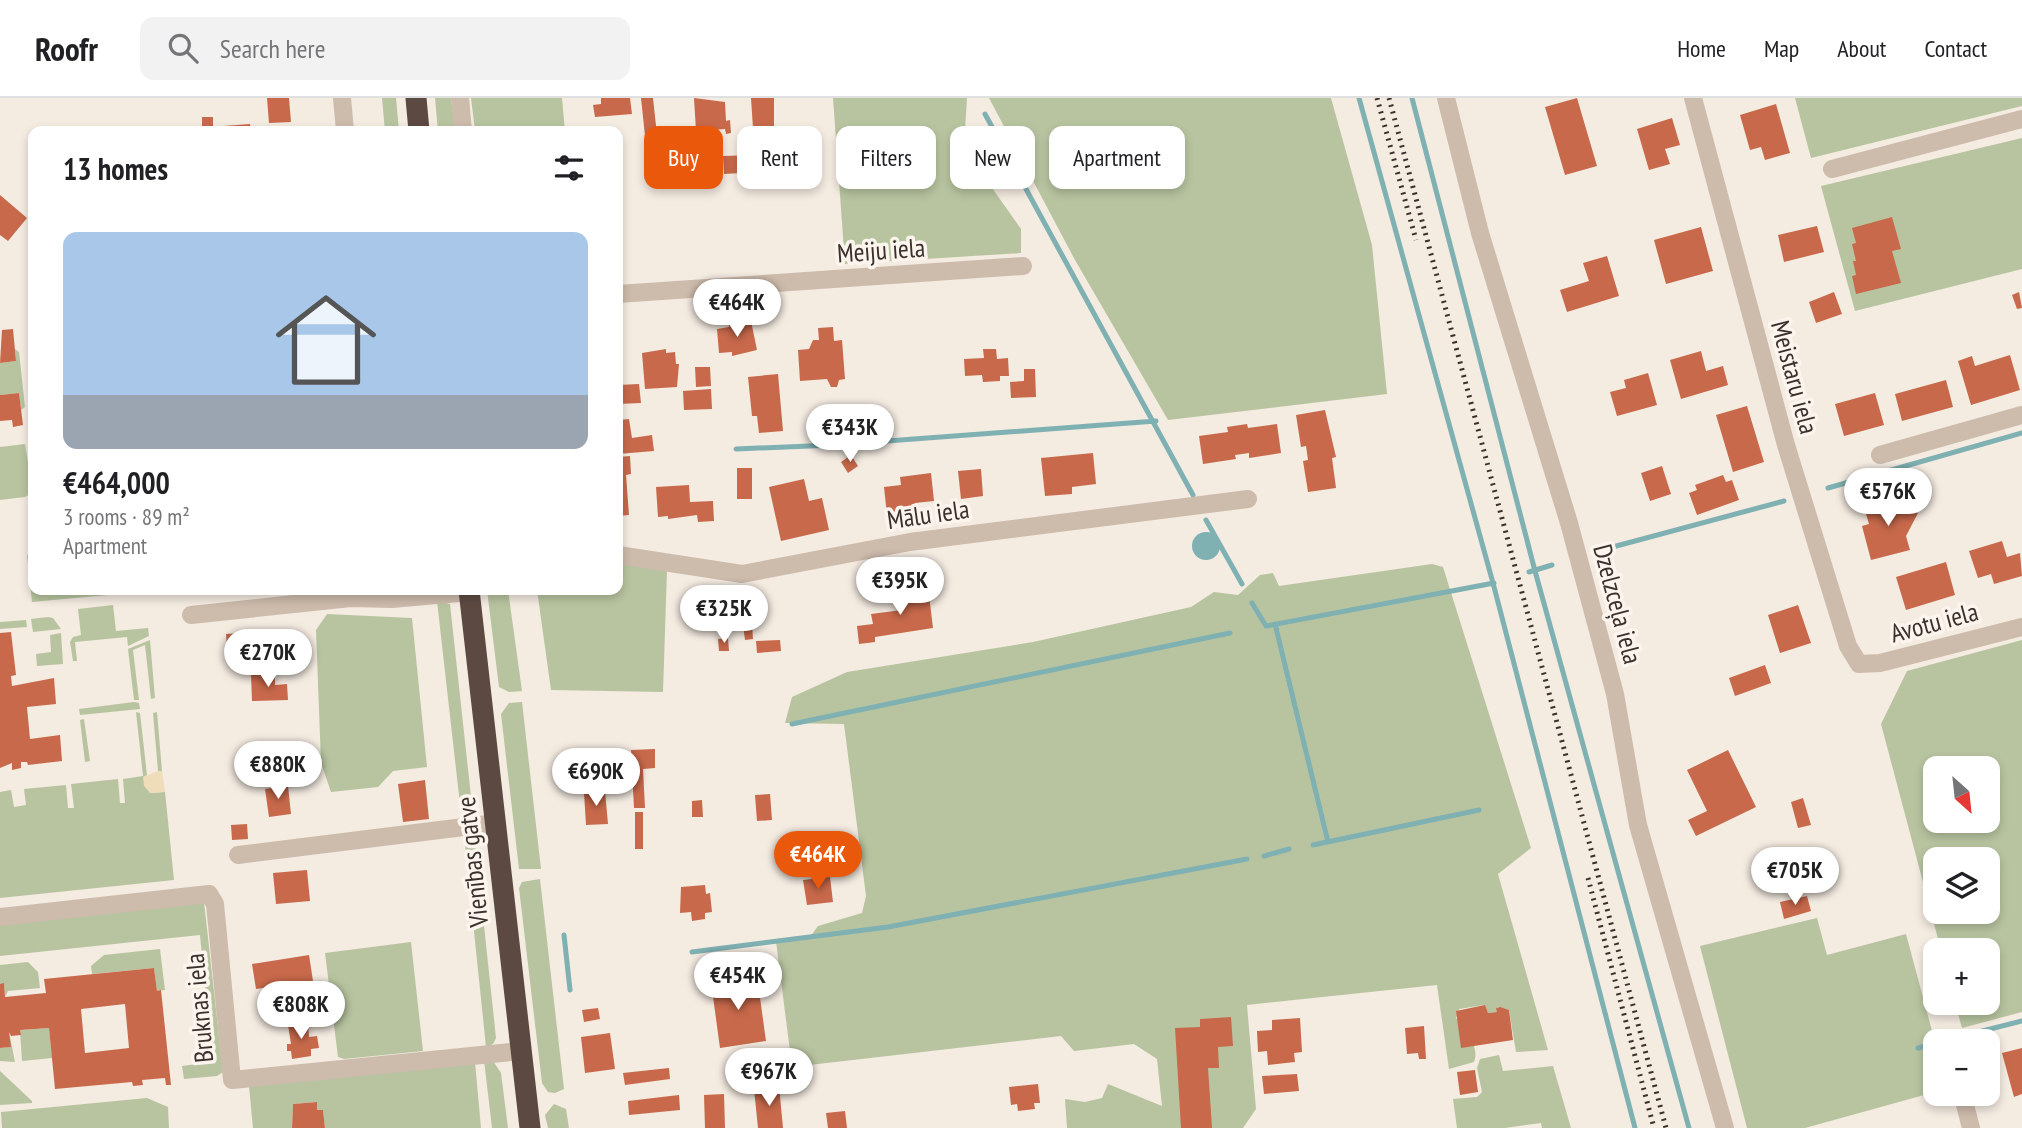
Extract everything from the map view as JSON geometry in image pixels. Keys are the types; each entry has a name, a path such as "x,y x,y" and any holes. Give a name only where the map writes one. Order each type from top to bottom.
{"highway":[{"path":"416,98 419,126"},
{"name":"Vienības gatve","path":"470,595 530,1128"}],"street":[{"path":"342,98 345,126"},
{"path":"460,98 463,126"},
{"name":"Dzelzceļa iela","path":"1446,98 1480,233 1569,523 1608,669 1638,825 1725,1128"},
{"name":"Meistaru iela","path":"1693,98 1786,445 1848,646 1859,664"},
{"path":"1832,169 2022,119"},
{"name":"Meiju iela","path":"623,295 1023,266"},
{"path":"1880,454 2022,415"},
{"name":"Mālu iela","path":"623,556 742,573 910,542 1248,499"},
{"path":"191,615 351,598 392,599 431,595"},
{"name":"Avotu iela","path":"1859,664 1880,663 2022,627"},
{"path":"238,855 496,823"},
{"name":"Bruknas iela","path":"0,917 209,894 215,904 225,985 232,1080 521,1051"},
{"path":"1965,1106 1971,1128"}],"green space":[{"path":"382,98 396,98 399,126 385,126"},
{"path":"435,98 451,98 454,126 438,126"},
{"path":"471,98 562,98 565,126 474,126"},
{"path":"833,98 967,98 965,126 950,126 950,189 993,189 1021,229 1021,253 845,264 840,189 936,189 936,126 836,126 836,140"},
{"path":"989,98 1331,98 1372,245 1387,394 1168,420 1075,260 1035,185 1035,126 1004,126"},
{"path":"1795,98 2022,98 2022,106 1811,158"},
{"path":"2022,138 2022,269 1855,311 1821,186"},
{"path":"15,349 19,352 25,407 21,410 19,393 0,395 0,363 16,361"},
{"path":"25,444 28,495 25,497 0,500 0,447"},
{"path":"623,564 667,570 663,692 551,690 538,595 623,595"},
{"path":"1432,564 1443,567 1531,848 1498,874 1548,1050 1516,1052 1509,1010 1497,1007 1497,1012 1488,1013 1484,1005 1459,1009 1456,1018 1471,1039 1475,1050 1474,1062 1449,1069 1437,985 1247,1005 1256,1109 1243,1128 1067,1128 1065,1099 1085,1102 1102,1098 1108,1084 1162,1106 1157,1059 1134,1044 1074,1051 1061,1036 792,1067 776,941 810,937 818,926 862,913 866,896 844,724 785,723 792,697 847,672 1033,642 1191,607 1214,592 1238,595 1260,575 1273,573 1279,586"},
{"path":"31,595 108,595 32,602"},
{"path":"488,595 509,595 522,691 509,692 499,687"},
{"path":"437,601 450,604 473,815 462,822"},
{"path":"113,605 116,631 148,628 149,636 128,646 127,637 75,642 77,661 73,661 70,642 73,637 81,635 78,609"},
{"path":"327,614 412,618 427,767 393,771 378,787 331,792 321,763 316,630"},
{"path":"53,618 61,629 33,632 31,619"},
{"path":"26,620 27,627 0,629 0,622"},
{"path":"61,633 63,664 37,666 36,654 51,652 50,635"},
{"path":"150,640 155,698 151,699 145,645 133,650 139,700 134,700 128,649"},
{"path":"2022,640 2022,1012 1962,1028 1958,1015 2000,1015 2000,938 1938,938 1934,924 2000,924 2000,847 1923,847 1923,882 1881,724 1907,671"},
{"path":"522,702 541,869 519,869 501,714 509,703"},
{"path":"139,703 140,709 80,715 79,709"},
{"path":"136,712 140,713 147,775 144,777 150,793 165,792 174,880 0,898 0,792 11,790 14,807 26,805 24,789 66,785 68,808 74,808 71,784 118,779 120,803 125,803 123,779 143,776"},
{"path":"157,712 162,771 158,771 153,713"},
{"path":"84,719 90,761 85,762 80,720"},
{"path":"464,835 475,841 496,1038 493,1044 486,1047"},
{"path":"540,879 564,1089 555,1093 548,1092 542,1083 519,888 522,882"},
{"path":"204,902 223,1072 217,1076 184,1079 182,1066 212,1062 200,935 0,956 0,922"},
{"path":"1817,918 1827,955 1906,934 1923,997 1923,1015 1928,1015 1932,1029 1923,1029 1923,1095 1805,1128 1747,1128 1700,946"},
{"path":"411,942 423,1051 344,1059 338,1057 325,953"},
{"path":"160,949 165,990 157,991 154,968 92,974 91,966 104,955"},
{"path":"28,962 38,972 40,988 8,991 5,997 4,984 0,984 0,965"},
{"path":"49,1028 52,1058 22,1061 20,1030"},
{"path":"9,1032 15,1062 0,1061 0,1048 10,1047"},
{"path":"1499,1055 1503,1071 1553,1066 1571,1128 1542,1128 1541,1123 1505,1128 1457,1128 1453,1099 1477,1097 1482,1092 1477,1068 1480,1059"},
{"path":"484,1060 493,1061 501,1073 508,1128 492,1128"},
{"path":"475,1062 481,1128 325,1128 323,1110 317,1110 316,1102 293,1104 292,1128 253,1128 249,1086"},
{"path":"0,1071 32,1101 32,1103 0,1105"},
{"path":"147,1098 168,1107 169,1128 2,1128 1,1112"},
{"path":"554,1104 566,1109 569,1128 548,1128 545,1115"}],"sand":[{"path":"162,771 165,792 150,793 144,786 143,777"}],"water":[{"path":"1206,532 1216,536 1220,546 1216,556 1206,560 1196,556 1192,546 1196,536"}],"building":[{"path":"267,98 289,98 291,122 269,123"},
{"path":"601,98 630,98 632,114 595,117 593,105 601,104"},
{"path":"641,98 653,98 656,126 644,126"},
{"path":"694,98 725,102 726,121 730,120 731,133 726,134 723,126 696,126"},
{"path":"751,98 774,98 774,126 753,126"},
{"path":"1577,98 1597,166 1565,175 1545,107"},
{"path":"1776,104 1790,153 1765,160 1761,147 1750,150 1740,115"},
{"path":"202,117 213,117 213,126 202,126"},
{"path":"1672,118 1680,145 1665,149 1670,164 1649,170 1637,129"},
{"path":"723,156 737,156 737,173 724,174"},
{"path":"0,195 27,218 8,241 0,235"},
{"path":"1892,217 1901,249 1892,251 1901,283 1856,294 1852,276 1856,275 1853,261 1856,261 1852,244 1856,243 1852,228"},
{"path":"1817,226 1824,252 1784,262 1778,235"},
{"path":"1701,227 1713,271 1666,284 1654,240"},
{"path":"1607,256 1619,296 1567,312 1560,290 1589,281 1583,263"},
{"path":"1834,292 1842,314 1816,323 1809,302"},
{"path":"2019,292 2022,308 2017,309 2012,295"},
{"path":"751,321 757,350 732,356 732,352 719,353 717,329 729,327 729,323"},
{"path":"833,327 834,341 842,340 845,379 839,380 837,387 831,387 827,379 800,381 798,350 809,349 813,340 819,340 818,328"},
{"path":"13,329 16,361 0,363 2,330"},
{"path":"666,349 666,353 675,352 676,364 679,364 677,387 645,389 642,353"},
{"path":"983,349 996,349 997,359 1008,358 1009,376 1000,376 1000,381 983,382 982,375 965,376 964,359 984,358"},
{"path":"1701,351 1706,371 1723,366 1728,385 1681,399 1670,360"},
{"path":"2010,355 2020,390 1971,405 1958,361 1972,356 1975,366"},
{"path":"695,367 710,367 711,386 696,387"},
{"path":"1024,369 1035,369 1036,397 1011,398 1010,382 1024,381"},
{"path":"1648,373 1657,405 1617,416 1610,392 1626,388 1624,380"},
{"path":"778,374 783,431 759,433 757,416 752,416 748,377"},
{"path":"1946,380 1953,407 1902,421 1895,394"},
{"path":"639,384 641,403 623,404 623,385"},
{"path":"711,389 712,409 684,410 683,391"},
{"path":"19,393 23,425 13,427 12,420 0,421 0,395"},
{"path":"1875,393 1884,425 1844,436 1835,404"},
{"path":"1747,406 1764,462 1733,472 1716,415"},
{"path":"1325,410 1336,457 1332,458 1336,488 1308,492 1303,461 1308,460 1306,446 1301,447 1296,415"},
{"path":"629,419 632,438 652,435 654,451 623,454 623,420"},
{"path":"1247,424 1248,428 1277,424 1281,453 1249,458 1249,453 1235,455 1236,459 1203,464 1199,436 1228,432 1227,427"},
{"path":"1093,453 1096,484 1072,487 1072,494 1045,496 1041,458"},
{"path":"851,455 858,466 848,473 841,462"},
{"path":"630,456 631,474 626,475 629,515 623,516 623,457"},
{"path":"1662,466 1671,494 1650,501 1641,473"},
{"path":"737,468 752,468 752,499 737,499"},
{"path":"981,469 983,496 961,499 958,471"},
{"path":"931,473 934,501 915,503 916,512 887,515 884,487 901,485 900,477"},
{"path":"1723,475 1726,482 1732,480 1739,500 1697,515 1689,493 1697,490 1695,485"},
{"path":"804,479 809,501 822,498 829,530 781,541 769,487"},
{"path":"689,485 690,502 713,501 714,521 698,522 697,515 668,519 668,516 658,517 656,487"},
{"path":"1892,499 1918,513 1906,536 1910,550 1871,560 1862,526 1869,524 1864,507"},
{"path":"2002,541 2007,557 2020,553 2022,576 1994,584 1991,574 1978,578 1969,551"},
{"path":"1946,562 1955,595 1906,610 1896,577"},
{"path":"928,587 933,628 875,637 875,642 859,644 857,626 873,624 871,614 902,610 899,591"},
{"path":"757,591 757,611 752,611 753,620 743,620 742,611 737,611 737,592"},
{"path":"1798,605 1811,643 1780,653 1768,615"},
{"path":"743,624 752,624 753,639 745,640"},
{"path":"11,632 16,675 11,676 12,686 54,678 56,704 27,707 30,739 60,735 62,761 28,765 27,762 21,762 21,768 12,770 12,763 0,768 0,633"},
{"path":"239,633 242,660 228,661 226,634"},
{"path":"728,638 729,651 719,651 718,639"},
{"path":"780,640 781,651 757,653 756,641"},
{"path":"1765,665 1771,683 1735,696 1729,678"},
{"path":"275,674 275,685 287,684 288,700 252,701 251,675"},
{"path":"655,749 655,768 643,769 645,808 634,808 631,750"},
{"path":"1728,750 1756,807 1696,836 1688,820 1707,811 1687,770"},
{"path":"425,780 429,819 403,822 398,784"},
{"path":"288,786 291,814 269,817 265,789"},
{"path":"605,791 608,824 586,825 584,793"},
{"path":"770,794 772,820 757,821 755,795"},
{"path":"1803,798 1811,825 1798,828 1791,802"},
{"path":"702,800 703,817 692,817 692,801"},
{"path":"635,812 643,812 643,849 635,849"},
{"path":"247,824 248,839 232,840 231,825"},
{"path":"1824,853 1829,867 1817,871 1812,857"},
{"path":"307,870 310,901 276,904 273,873"},
{"path":"830,877 833,902 807,905 803,880"},
{"path":"705,885 706,894 710,893 712,912 705,913 705,919 692,921 691,912 680,913 681,887"},
{"path":"1807,896 1811,911 1784,919 1780,902"},
{"path":"309,955 313,981 256,989 252,964"},
{"path":"154,968 157,991 161,990 171,1085 166,1085 165,1078 142,1080 143,1085 133,1086 132,1082 55,1089 49,1028 20,1030 21,1035 11,1036 9,1032 11,1047 0,1048 0,984 4,983 5,997 46,993 44,979","holes":["125,1004 129,1048 85,1053 81,1009"]},
{"path":"757,976 766,1041 720,1048 711,982"},
{"path":"1485,1005 1488,1013 1497,1012 1496,1008 1500,1007 1509,1010 1513,1040 1461,1048 1456,1011"},
{"path":"598,1008 600,1019 584,1022 582,1010"},
{"path":"1231,1017 1233,1046 1218,1047 1219,1068 1208,1068 1212,1128 1181,1128 1175,1028 1200,1027 1200,1019"},
{"path":"1300,1018 1302,1052 1294,1053 1295,1062 1268,1065 1267,1051 1258,1052 1257,1031 1272,1030 1272,1020"},
{"path":"308,1023 309,1037 317,1036 319,1048 311,1049 311,1056 292,1059 291,1051 287,1051 287,1044 291,1044 288,1025"},
{"path":"1424,1026 1426,1059 1419,1059 1418,1053 1407,1054 1405,1028"},
{"path":"610,1033 615,1069 585,1073 581,1037"},
{"path":"2022,1048 2022,1094 2014,1097 2002,1053"},
{"path":"669,1068 670,1079 625,1085 623,1073"},
{"path":"1475,1070 1478,1092 1460,1095 1457,1072"},
{"path":"1297,1074 1299,1091 1264,1094 1262,1076"},
{"path":"1038,1084 1040,1103 1034,1103 1035,1109 1018,1111 1017,1104 1011,1105 1009,1087"},
{"path":"779,1086 783,1128 758,1128 754,1089"},
{"path":"724,1094 725,1128 705,1128 704,1095"},
{"path":"679,1095 680,1110 629,1115 628,1101"},
{"path":"317,1102 317,1110 323,1110 325,1128 292,1128 293,1104"},
{"path":"845,1111 847,1128 828,1128 826,1113"}],"waterway":[{"path":"1359,98 1493,583 1635,1128"},
{"path":"1412,98 1535,571 1689,1128"},
{"path":"985,114 1193,495"},
{"path":"736,449 833,445 1156,421"},
{"path":"1828,488 2022,433"},
{"path":"1594,552 1784,501"},
{"path":"1206,520 1242,584"},
{"path":"1529,572 1552,565"},
{"path":"1252,603 1266,626 1494,583"},
{"path":"1275,624 1328,842"},
{"path":"792,724 1230,633"},
{"path":"1313,845 1479,810"},
{"path":"1264,856 1289,849"},
{"path":"692,952 888,927 1247,859"},
{"path":"564,935 570,990"},
{"path":"1990,1029 2022,1021"},
{"path":"1918,1048 1923,1047"}],"railway":[{"path":"1377,98 1416,240"},
{"path":"1389,98 1666,1128"},
{"path":"1588,878 1654,1128"}]}
